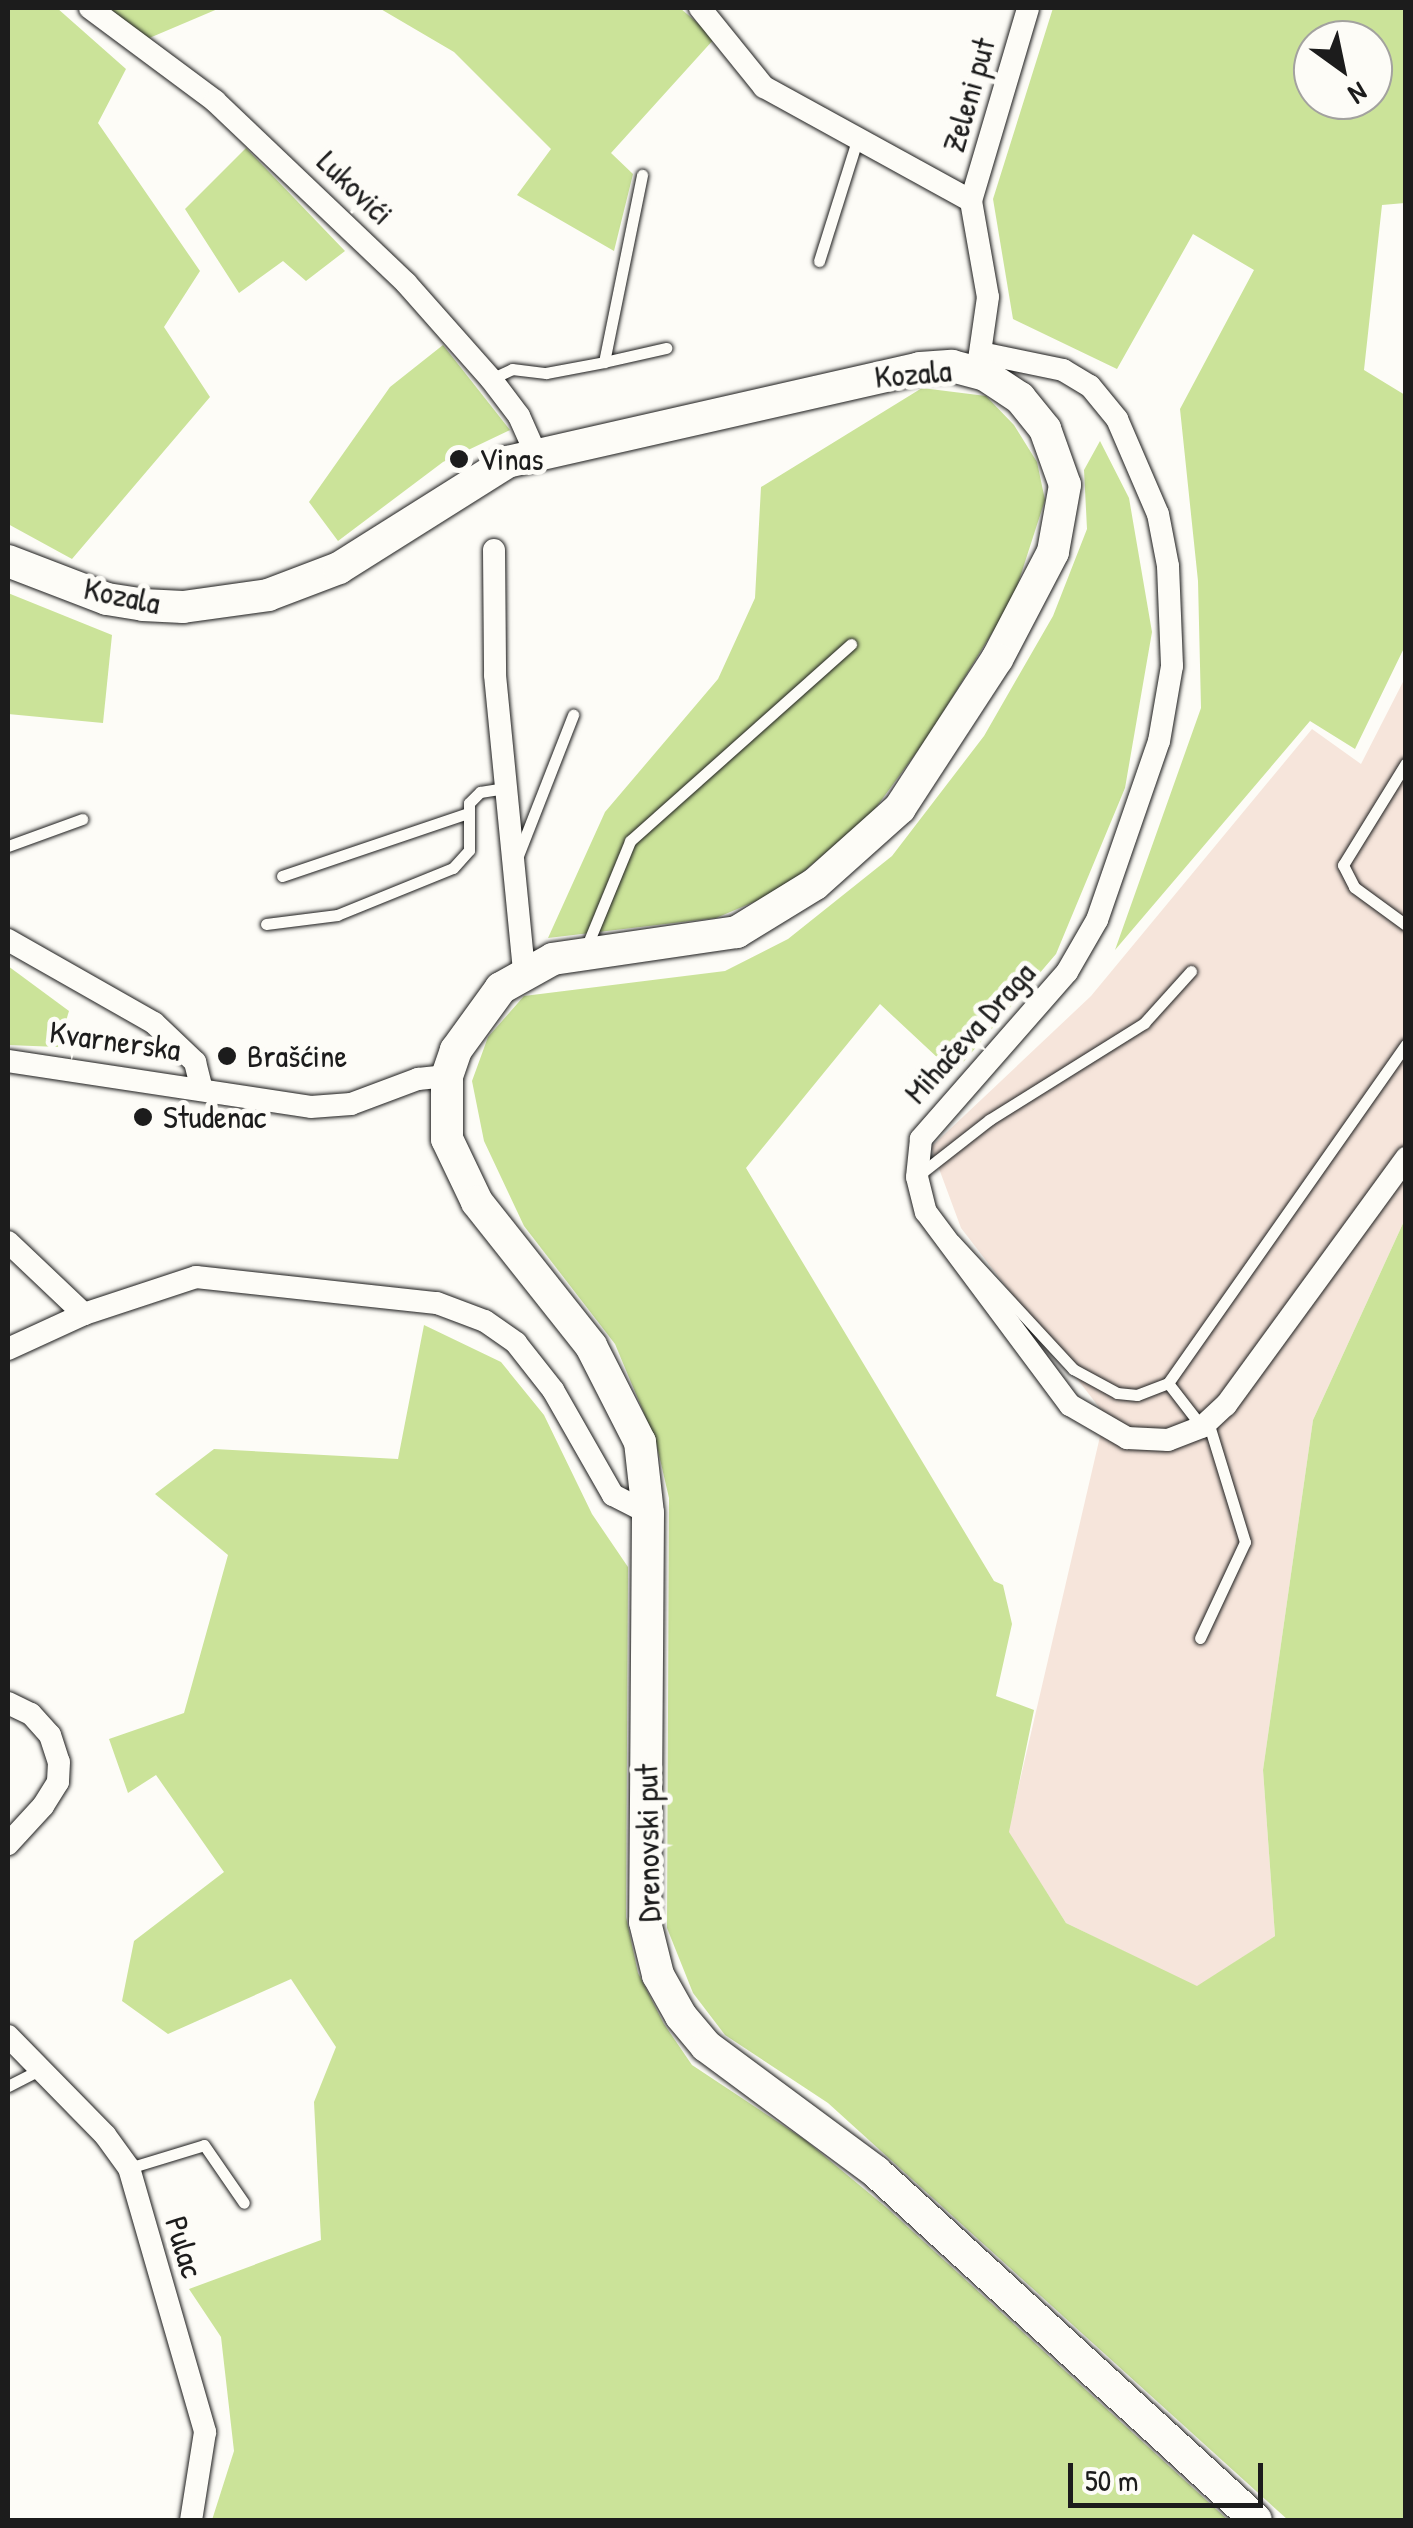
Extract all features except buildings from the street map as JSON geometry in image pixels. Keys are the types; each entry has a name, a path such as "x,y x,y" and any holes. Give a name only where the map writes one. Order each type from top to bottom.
{"main road":[{"name":"Kozala","path":"8,560 107,599 143,605 184,607 268,594 339,568 482,473 535,452 888,372 979,362 1020,398 1044,429 1062,470 1066,508 1042,578 919,784 850,857 761,920 706,940 584,952 524,972 483,1006 447,1076"},
{"name":"Drenovski put","path":"447,1076 447,1139 457,1167 604,1365 640,1442 648,1513 646,1922 658,1975 681,2016 706,2046 876,2172 1256,2520"}],"street":[{"name":"Lukovići","path":"90,8 274,154 406,283 491,378 535,452"},
{"path":"700,8 764,87 971,201 988,297 979,362"},
{"name":"Zeleni put","path":"971,201 1028,8"},
{"name":"Mihačeva Draga","path":"916,1176 920,1139 1068,972 1098,920 1160,742 1172,666 1168,566 1158,514 1117,419 1090,386 1063,370 979,362"},
{"path":"494,550 504,788 524,972"},
{"path":"8,940 154,1023 194,1062 201,1086"},
{"name":"Kvarnerska","path":"8,1061 201,1086 284,1105 334,1107 418,1079 447,1076"},
{"path":"916,1176 926,1212 1070,1406 1128,1438 1168,1440 1205,1424 1248,1378 1406,1158"},
{"path":"8,1242 84,1314"},
{"path":"8,1349 84,1314 167,1284 214,1276 455,1308 499,1328 531,1358 604,1483 624,1504 648,1513"},
{"path":"8,1702 31,1714 60,1762 58,1782 43,1806 8,1844"},
{"name":"Pulac","path":"8,2036 106,2134 129,2168 205,2432 191,2520"}],"lane":[{"path":"819,261 858,136"},
{"path":"604,362 642,175"},
{"path":"491,378 512,369 546,373 666,348"},
{"path":"584,952 630,841 851,644"},
{"path":"511,870 573,715"},
{"path":"1406,763 1348,848 1344,865 1370,902 1406,925"},
{"path":"266,924 337,915 453,868 470,850 468,812 474,796 504,788"},
{"path":"282,876 468,812"},
{"path":"8,846 82,819"},
{"path":"916,1176 989,1120 1144,1023 1191,971"},
{"path":"944,1237 967,1248 1087,1380 1137,1395 1168,1383 1406,1044"},
{"path":"1168,1383 1205,1424 1245,1542 1200,1638"},
{"path":"8,2086 40,2070"},
{"path":"129,2168 204,2145 244,2203"}],"shaded area":[{"path":"1405,678 1405,1219 1313,1420 1263,1770 1275,1936 1197,1987 1066,1923 1008,1832 1105,1415 961,1228 931,1147 1091,996 1312,729 1361,764"}],"green space":[{"path":"8,8 57,8 126,69 98,123 200,271 164,327 210,397 72,559 8,524"},
{"path":"109,8 220,8 147,39"},
{"path":"379,8 680,8 715,38 611,153 633,174 614,251 517,195 551,149 454,52"},
{"path":"1053,8 1405,8 1405,203 1382,205 1364,370 1405,395 1405,646 1355,749 1310,721 1115,950 1201,708 1198,581 1180,409 1254,270 1193,234 1117,369 1013,319 993,199"},
{"path":"246,148 345,251 306,281 283,261 239,293 185,209"},
{"path":"443,345 510,430 443,462 338,541 309,502 390,387"},
{"path":"922,388 986,396 1014,425 1037,462 1045,500 1013,599 927,738 872,813 782,890 716,918 548,938 605,812 718,679 755,598 761,487"},
{"path":"1100,441 1129,498 1152,632 1125,788 1056,954 954,1073 880,1004 746,1168 994,1581 1003,1585 1012,1624 996,1696 1034,1710 1009,1832 1066,1923 1197,1986 1275,1936 1263,1770 1313,1420 1405,1219 1405,2520 1288,2520 828,2103 725,2035 693,1993 667,1928 669,1498 656,1442 615,1344 524,1226 484,1141 472,1081 488,1037 524,996 725,971 788,939 892,856 984,736 1053,616 1087,529 1084,470"},
{"path":"8,593 112,635 103,723 8,714"},
{"path":"8,966 69,1011 58,1047 8,1045"},
{"path":"424,1325 501,1362 544,1415 592,1514 628,1567 626,1917 638,1973 664,2024 692,2065 805,2140 887,2208 1228,2520 212,2520 234,2451 221,2337 189,2289 321,2240 314,2102 336,2047 291,1979 168,2034 122,2001 134,1941 224,1872 156,1775 128,1793 109,1739 184,1713 228,1555 155,1494 214,1449 398,1459"}],"place":[{"name":"Vinas","path":"459,459"},
{"name":"Brašćine","path":"227,1056"},
{"name":"Studenac","path":"143,1117"}]}
